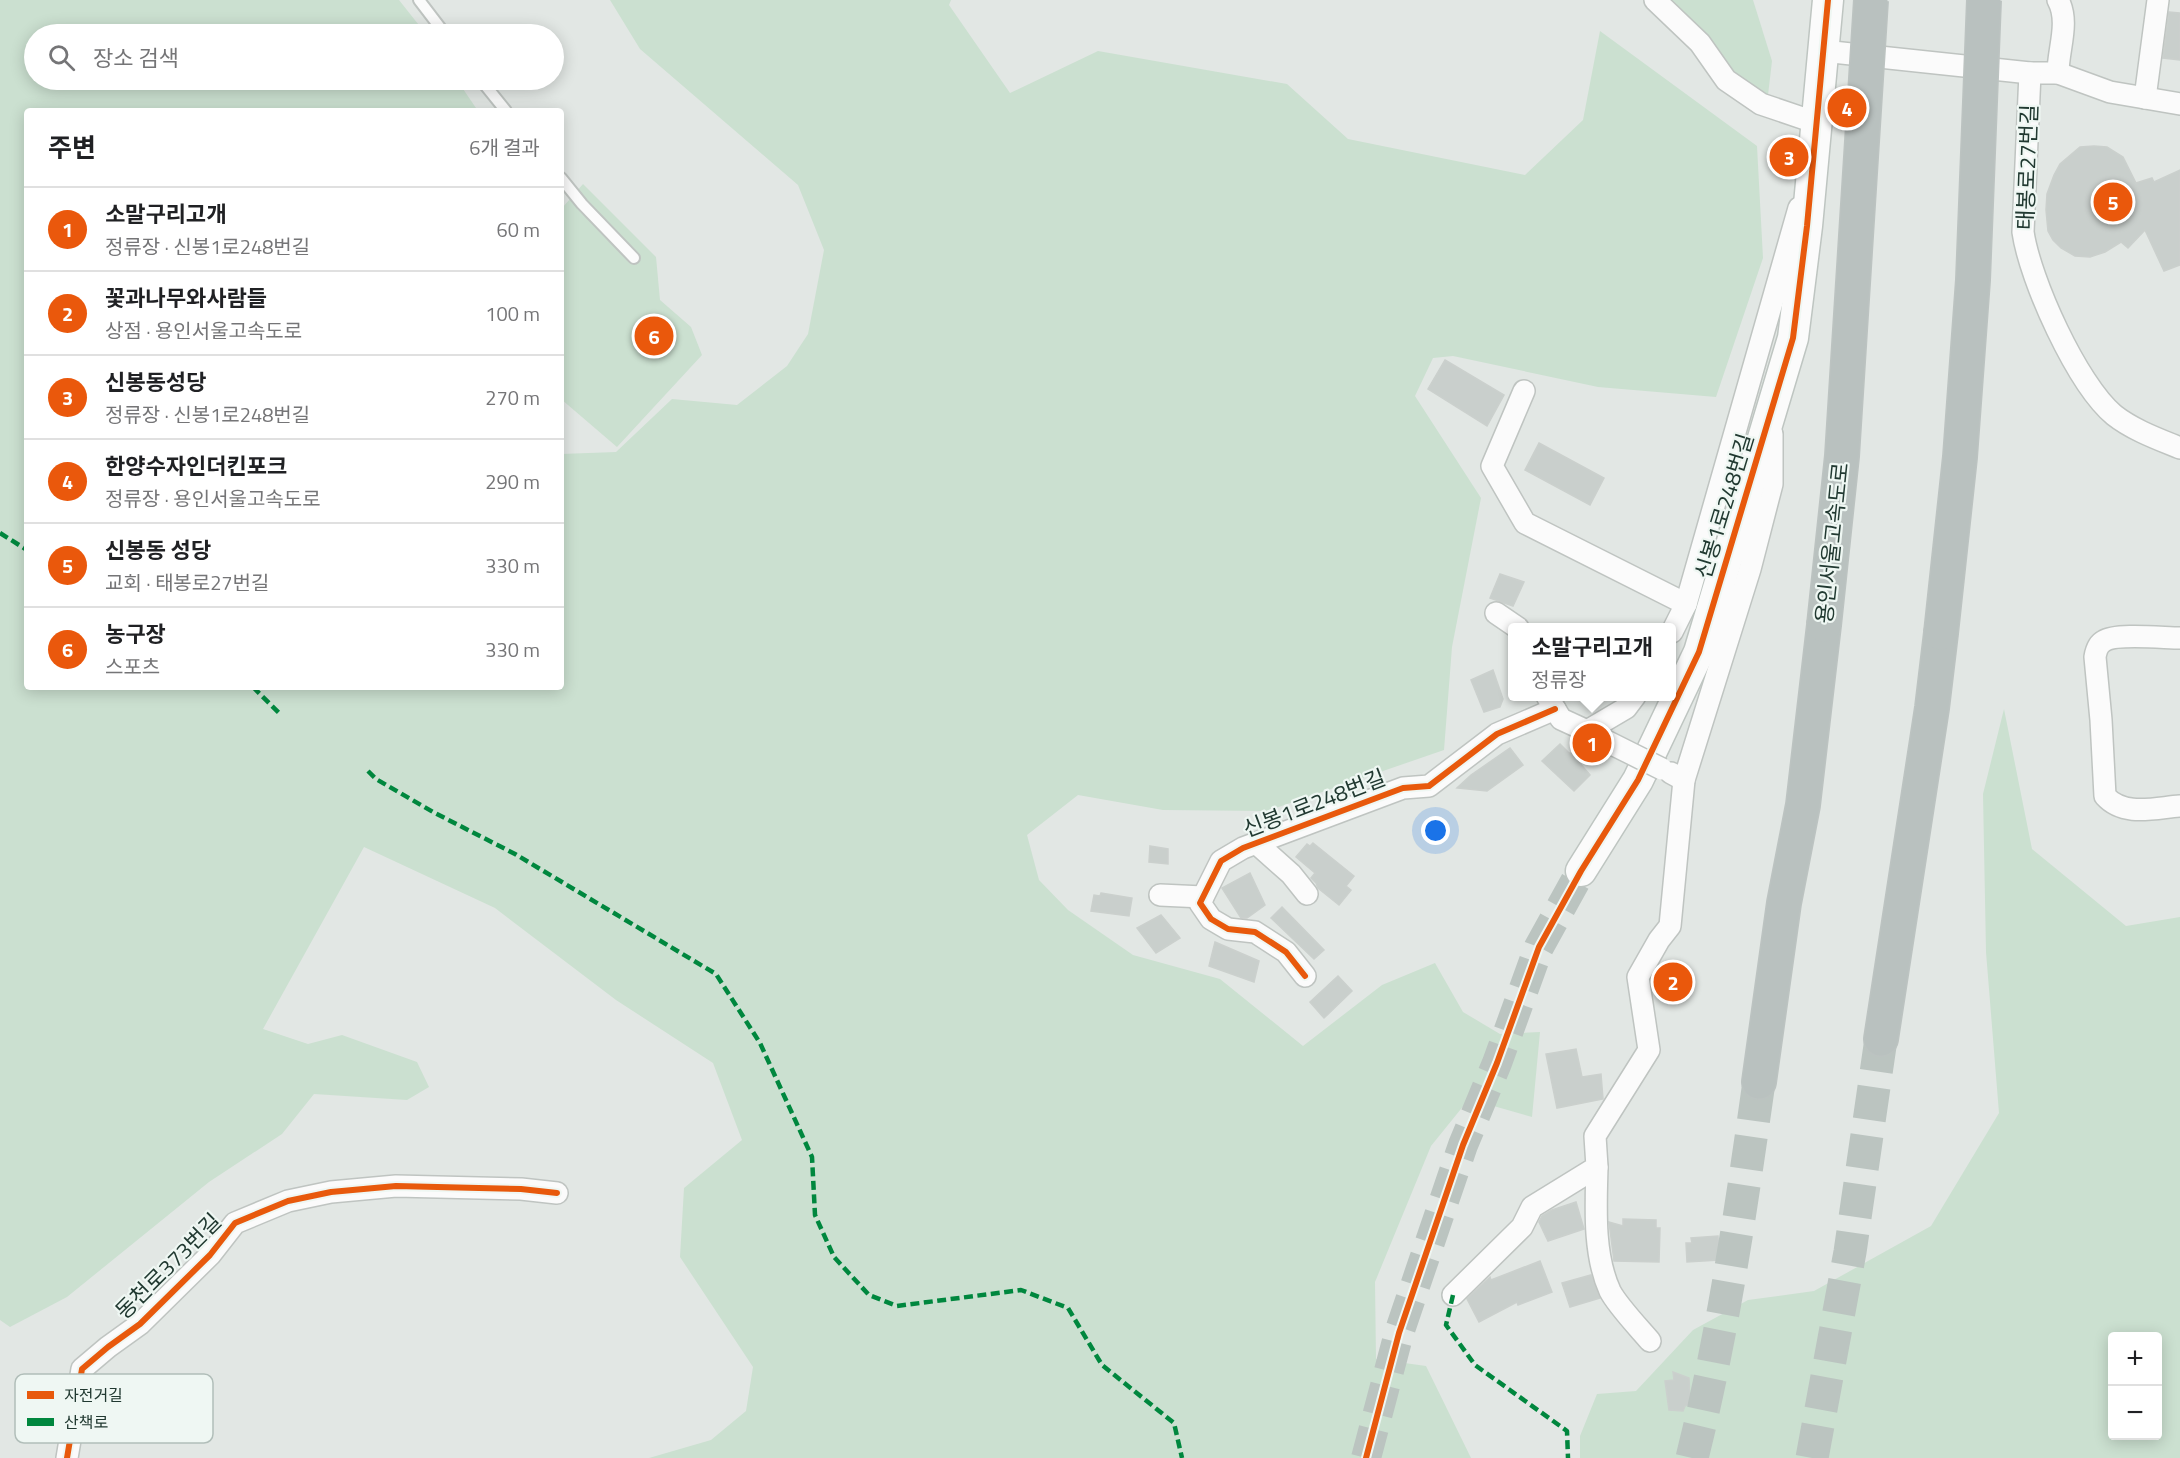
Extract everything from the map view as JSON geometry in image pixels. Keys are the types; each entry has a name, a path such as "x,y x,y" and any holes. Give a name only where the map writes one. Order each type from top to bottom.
{"highway":[{"name":"용인서울고속도로","path":"1759,1082 1784,903 1803,805 1842,456 1871,0"},
{"path":"1881,1039 1932,708 1960,457 1973,280 1984,0"}],"street":[{"path":"1655,0 1700,43 1726,80 1761,104 1817,123 1827,0"},
{"path":"2058,0 2063,14 2064,30 2058,73"},
{"path":"2145,98 2158,0"},
{"name":"태봉로27번길","path":"1823,51 2030,73 2058,73 2110,92 2180,104"},
{"name":"태봉로27번길","path":"2030,73 2023,232 2040,287 2061,338 2099,399 2116,416 2146,434 2180,448"},
{"name":"신봉1로248번길","path":"1676,700 1699,652 1792,338 1817,123"},
{"path":"1676,623 1686,604 1814,152"},
{"path":"1524,391 1492,466 1524,523 1686,604"},
{"path":"1650,1341 1610,1292 1599,1254 1594,1136 1649,1050 1638,977 1659,940 1670,926 1684,780 1750,569 1772,484 1771,410"},
{"path":"1496,613 1512,623"},
{"path":"2180,639 2114,638 2103,641 2095,657 2105,796 2112,804 2122,809 2140,810 2180,806"},
{"path":"1587,731 1626,708 1631,701"},
{"name":"신봉1로248번길","path":"1581,871 1638,780 1676,701"},
{"name":"신봉1로248번길","path":"1202,900 1221,861 1243,848 1403,788 1430,786 1497,734 1551,703 1561,719 1684,780"},
{"path":"1256,843 1291,874 1307,894"},
{"path":"1160,895 1202,900 1211,920 1228,929 1255,932 1286,952 1305,976"},
{"path":"1453,1295 1522,1227 1532,1207 1597,1167"},
{"name":"동천로373번길","path":"81,1374 82,1369 140,1324 210,1255 235,1223 288,1201 331,1191 396,1186 521,1189 557,1193"},
{"name":"동천로373번길","path":"67,1458 70,1443"}],"lane":[{"path":"419,0 437,24"},
{"path":"489,90 504,108"},
{"path":"564,182 582,204 634,258"}],"green space":[{"path":"0,0 399,0 418,24 24,24 24,90 464,90 476,108 24,108 24,690 564,690 564,454 616,452 672,399 737,405 787,366 808,334 824,250 798,185 640,49 610,0 951,0 949,5 1010,93 1098,51 1287,84 1348,139 1525,175 1583,120 1600,31 1757,146 1763,258 1716,397 1598,387 1453,356 1433,358 1415,396 1481,498 1452,647 1444,750 1267,811 1163,810 1078,795 1027,835 1039,880 1068,910 1133,955 1220,979 1303,1046 1382,985 1435,963 1463,1012 1500,1034 1540,1032 1532,1117 1469,1099 1431,1146 1375,1282 1376,1359 1426,1366 1471,1458 649,1458 711,1440 746,1411 753,1367 680,1257 684,1188 742,1140 713,1063 616,1000 495,908 364,847 263,1029 308,1044 342,1035 417,1062 429,1087 407,1100 314,1094 282,1134 209,1182 67,1297 10,1327 0,1320"},
{"path":"1662,0 1753,0 1772,61 1768,95 1727,76"},
{"path":"583,184 656,257 660,300 691,327 702,355 617,447 564,402 564,206"},
{"path":"2004,709 2032,849 2126,926 2180,917 2180,1458 1580,1458 1580,1436 1597,1394 1636,1391 1693,1330 1748,1300 1814,1291 1931,1226 1999,1113 1986,952 1983,794"}],"building":[{"path":"2169,12 2180,13 2180,60 2163,58"},
{"path":"2080,147 2107,147 2123,157 2136,183 2152,178 2154,182 2180,170 2180,265 2164,271 2145,230 2128,248 2121,242 2105,252 2090,257 2075,256 2053,240 2048,231 2046,210 2047,194 2054,175 2060,164"},
{"path":"1445,360 1504,395 1487,426 1428,389"},
{"path":"1539,443 1604,478 1590,505 1525,470"},
{"path":"1500,574 1524,582 1513,606 1490,598"},
{"path":"1493,670 1503,699 1500,707 1484,712 1471,680"},
{"path":"1560,744 1590,775 1574,791 1542,761"},
{"path":"1510,748 1523,765 1487,791 1457,788 1471,775"},
{"path":"1313,843 1354,876 1346,886 1351,890 1339,905 1318,888 1311,878 1315,873 1296,857 1307,844 1310,846"},
{"path":"1150,846 1168,849 1168,864 1149,862"},
{"path":"1250,873 1265,905 1247,918 1241,918 1222,888"},
{"path":"1101,893 1132,898 1129,916 1091,911 1094,895 1100,896"},
{"path":"1282,907 1324,950 1314,959 1271,918"},
{"path":"1161,915 1180,938 1156,953 1137,928"},
{"path":"1215,942 1259,961 1254,982 1209,966"},
{"path":"1338,976 1352,991 1324,1018 1310,1002"},
{"path":"1576,1049 1582,1077 1601,1074 1603,1099 1557,1108 1546,1054"},
{"path":"1576,1202 1584,1229 1548,1241 1539,1222 1542,1216"},
{"path":"1623,1219 1656,1220 1656,1228 1660,1228 1659,1262 1614,1261 1609,1222 1623,1226"},
{"path":"1718,1236 1719,1260 1687,1262 1686,1243 1692,1243 1691,1238"},
{"path":"1540,1261 1552,1292 1518,1305 1517,1302 1479,1322 1467,1299 1490,1277 1491,1280"},
{"path":"1591,1275 1600,1298 1570,1307 1562,1283"},
{"path":"1673,1372 1689,1378 1690,1403 1683,1411 1669,1410 1665,1381 1674,1380"}],"tunnel":[{"path":"1366,1458 1399,1333 1463,1145 1497,1063 1539,947 1581,871"},
{"path":"1812,1458 1850,1252 1881,1039"},
{"path":"1692,1458 1722,1318 1759,1082"}],"marked path":[{"path":"0,533 24,548"},
{"path":"256,690 279,713"},
{"path":"368,771 376,779 433,812 515,854 716,974 760,1043 812,1157 815,1215 834,1257 869,1295 897,1306 1021,1290 1068,1308 1102,1365 1174,1423 1182,1458"},
{"path":"1453,1295 1446,1325 1475,1365 1567,1431 1568,1458"}],"cycle path":[{"path":"1676,700 1699,652 1793,338 1807,226 1828,0"},
{"path":"1366,1458 1399,1333 1463,1145 1497,1063 1539,947 1581,871 1638,780 1676,701"},
{"path":"1305,976 1286,952 1255,932 1228,929 1211,919 1200,903 1221,861 1243,848 1403,788 1429,786 1497,734 1555,709"},
{"path":"81,1374 82,1369 140,1324 210,1255 235,1223 288,1201 331,1192 396,1186 521,1189 557,1193"},
{"path":"67,1458 70,1443"}],"place":[{"name":"한양수자인더킨포크","path":"1847,108"},
{"name":"신봉동성당","path":"1789,157"},
{"name":"신봉동 성당","path":"2113,202"},
{"name":"농구장","path":"654,336"},
{"name":"소말구리고개","path":"1592,743"},
{"name":"꽃과나무와사람들","path":"1673,982"}]}
